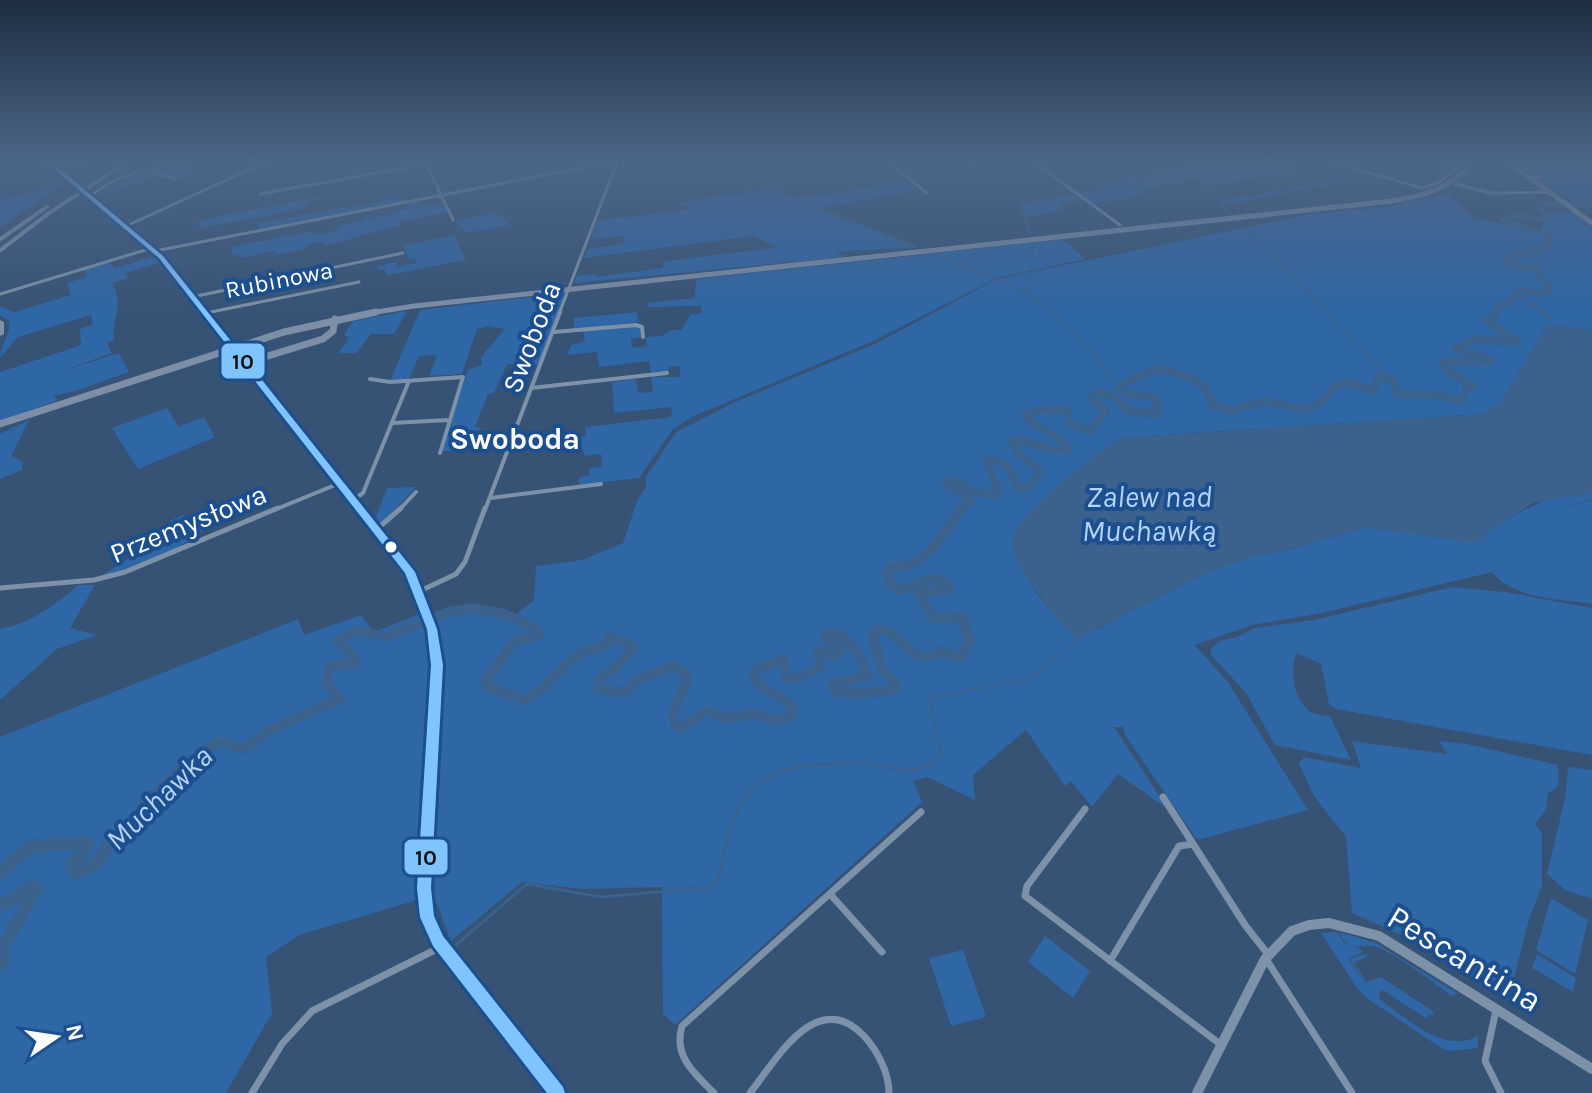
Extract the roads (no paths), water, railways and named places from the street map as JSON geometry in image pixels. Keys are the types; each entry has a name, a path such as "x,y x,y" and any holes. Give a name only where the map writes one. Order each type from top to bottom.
{"highway":[{"path":"0,240 40,213"},
{"path":"0,251 50,213"},
{"path":"0,322 0,334"}],"main road":[{"path":"111,213 154,250 206,313 404,563 419,591 432,629 437,674 424,888 427,917 441,947 557,1093"},
{"path":"0,425 258,339 335,319 414,306 1282,213"},
{"path":"245,363 323,339 333,331 335,319"}],"street":[{"path":"126,226 154,213"},
{"path":"0,294 154,250 347,213"},
{"path":"450,213 453,220"},
{"name":"Swoboda","path":"419,591 461,571 571,289 597,213"},
{"path":"1104,213 1120,225"},
{"path":"192,297 403,253"},
{"name":"Rubinowa","path":"206,313 359,282"},
{"path":"554,332 636,325 642,327 643,337"},
{"path":"531,388 667,373"},
{"path":"370,379 390,382 463,377 440,453"},
{"path":"353,500 363,493 409,381"},
{"path":"392,423 449,420"},
{"name":"Przemysłowa","path":"0,588 94,580 125,572 340,483"},
{"path":"490,498 601,484"},
{"path":"376,529 385,525 416,492"},
{"path":"1163,797 1352,1093"},
{"path":"1085,809 1027,886 1025,896 1221,1044"},
{"path":"714,1093 684,1061 677,1041 682,1026 921,812"},
{"path":"1110,961 1179,846 1193,844"},
{"path":"830,894 882,952"},
{"name":"Pescantina","path":"1265,955 1286,934 1305,925 1327,922 1349,925 1379,936 1592,1069"},
{"path":"252,1093 282,1044 312,1011 441,947"},
{"path":"1197,1093 1265,955"},
{"path":"1497,1009 1485,1061 1501,1093"},
{"path":"750,1093 802,1030 815,1019 835,1016 856,1023 888,1076 889,1093"}],"water":[{"name":"Zalew nad Muchawką","path":"1547,325 1592,330 1592,490 1584,496 1533,503 1486,533 1482,540 1471,542 1366,527 1255,556 1213,570 1136,609 1127,610 1125,615 1078,638 1049,608 1015,558 1013,538 1028,514 1059,484 1119,438 1482,414 1499,405"}],"waterway":[{"path":"830,213 916,247"},
{"path":"1023,213 1029,235"},
{"name":"Muchawka","path":"1496,314 1497,306 1506,304 1520,290 1542,294 1552,288 1541,280 1538,268 1519,267 1506,261 1512,256 1548,248 1550,236 1504,220 1515,216 1544,219 1547,215 1545,213"},
{"path":"1238,221 1243,225"},
{"path":"1246,228 1388,376"},
{"path":"1031,270 1033,246"},
{"path":"932,253 994,278"},
{"path":"1029,291 1030,273"},
{"path":"1001,280 1053,312 1094,355 1118,388"},
{"path":"1518,294 1544,314"},
{"name":"Muchawka","path":"960,509 972,502 946,484 948,481 955,480 975,492 995,495 998,491 986,460 998,461 1007,467 1016,488 1029,487 1040,471 1019,454 1011,440 1053,450 1068,449 1025,415 1039,410 1066,409 1071,424 1090,431 1106,410 1093,401 1092,397 1100,392 1113,397 1129,411 1158,414 1156,398 1125,393 1118,388 1159,368 1200,383 1213,406 1231,410 1268,401 1304,410 1320,403 1337,384 1351,383 1373,391 1378,376 1393,380 1397,394 1436,395 1462,401 1466,389 1473,386 1447,371 1443,361 1490,362 1484,357 1455,349 1476,339 1518,342 1486,320 1495,317 1496,312"},
{"path":"1541,312 1550,319"},
{"name":"Muchawka","path":"188,765 218,742 245,748 269,730 340,699 327,684 329,666 355,663 355,657 337,641 359,630 385,637 448,612 472,608 504,614 534,627 539,635 515,641 485,681 488,687 525,700 570,661 605,646 609,637 634,646 619,664 599,679 598,689 626,693 636,680 673,666 685,673 687,679 673,714 674,722 681,728 708,710 726,719 753,713 777,721 793,715 793,706 758,684 754,676 756,670 783,659 786,677 794,679 821,667 818,650 836,656 841,650 825,637 826,632 848,641 858,654 867,677 836,682 832,686 835,691 856,694 895,689 895,681 887,676 880,665 872,637 876,630 888,630 916,655 928,657 939,652 961,657 970,640 961,617 933,618 918,593 949,589 949,584 934,578 900,590 891,584 887,574 890,567 909,565 925,555 960,509"},
{"path":"1069,649 1078,638"},
{"path":"931,764 941,753 930,701 934,697 1023,680 1038,673 1061,654"},
{"path":"819,765 861,762 877,765"},
{"name":"Muchawka","path":"0,873 31,846 88,842 86,850 71,864 76,873 96,864 111,841 126,836 149,800 190,763"},
{"path":"819,765 836,763"},
{"path":"867,763 913,771 931,764"},
{"path":"813,765 819,765"},
{"path":"456,945 527,884 602,897 712,887 721,870 734,819 753,789 780,772 819,765"},
{"name":"Muchawka","path":"0,903 6,904 30,887 37,888 2,948 4,961 0,964"}],"district":[{"name":"Swoboda","path":"515,439"}]}
